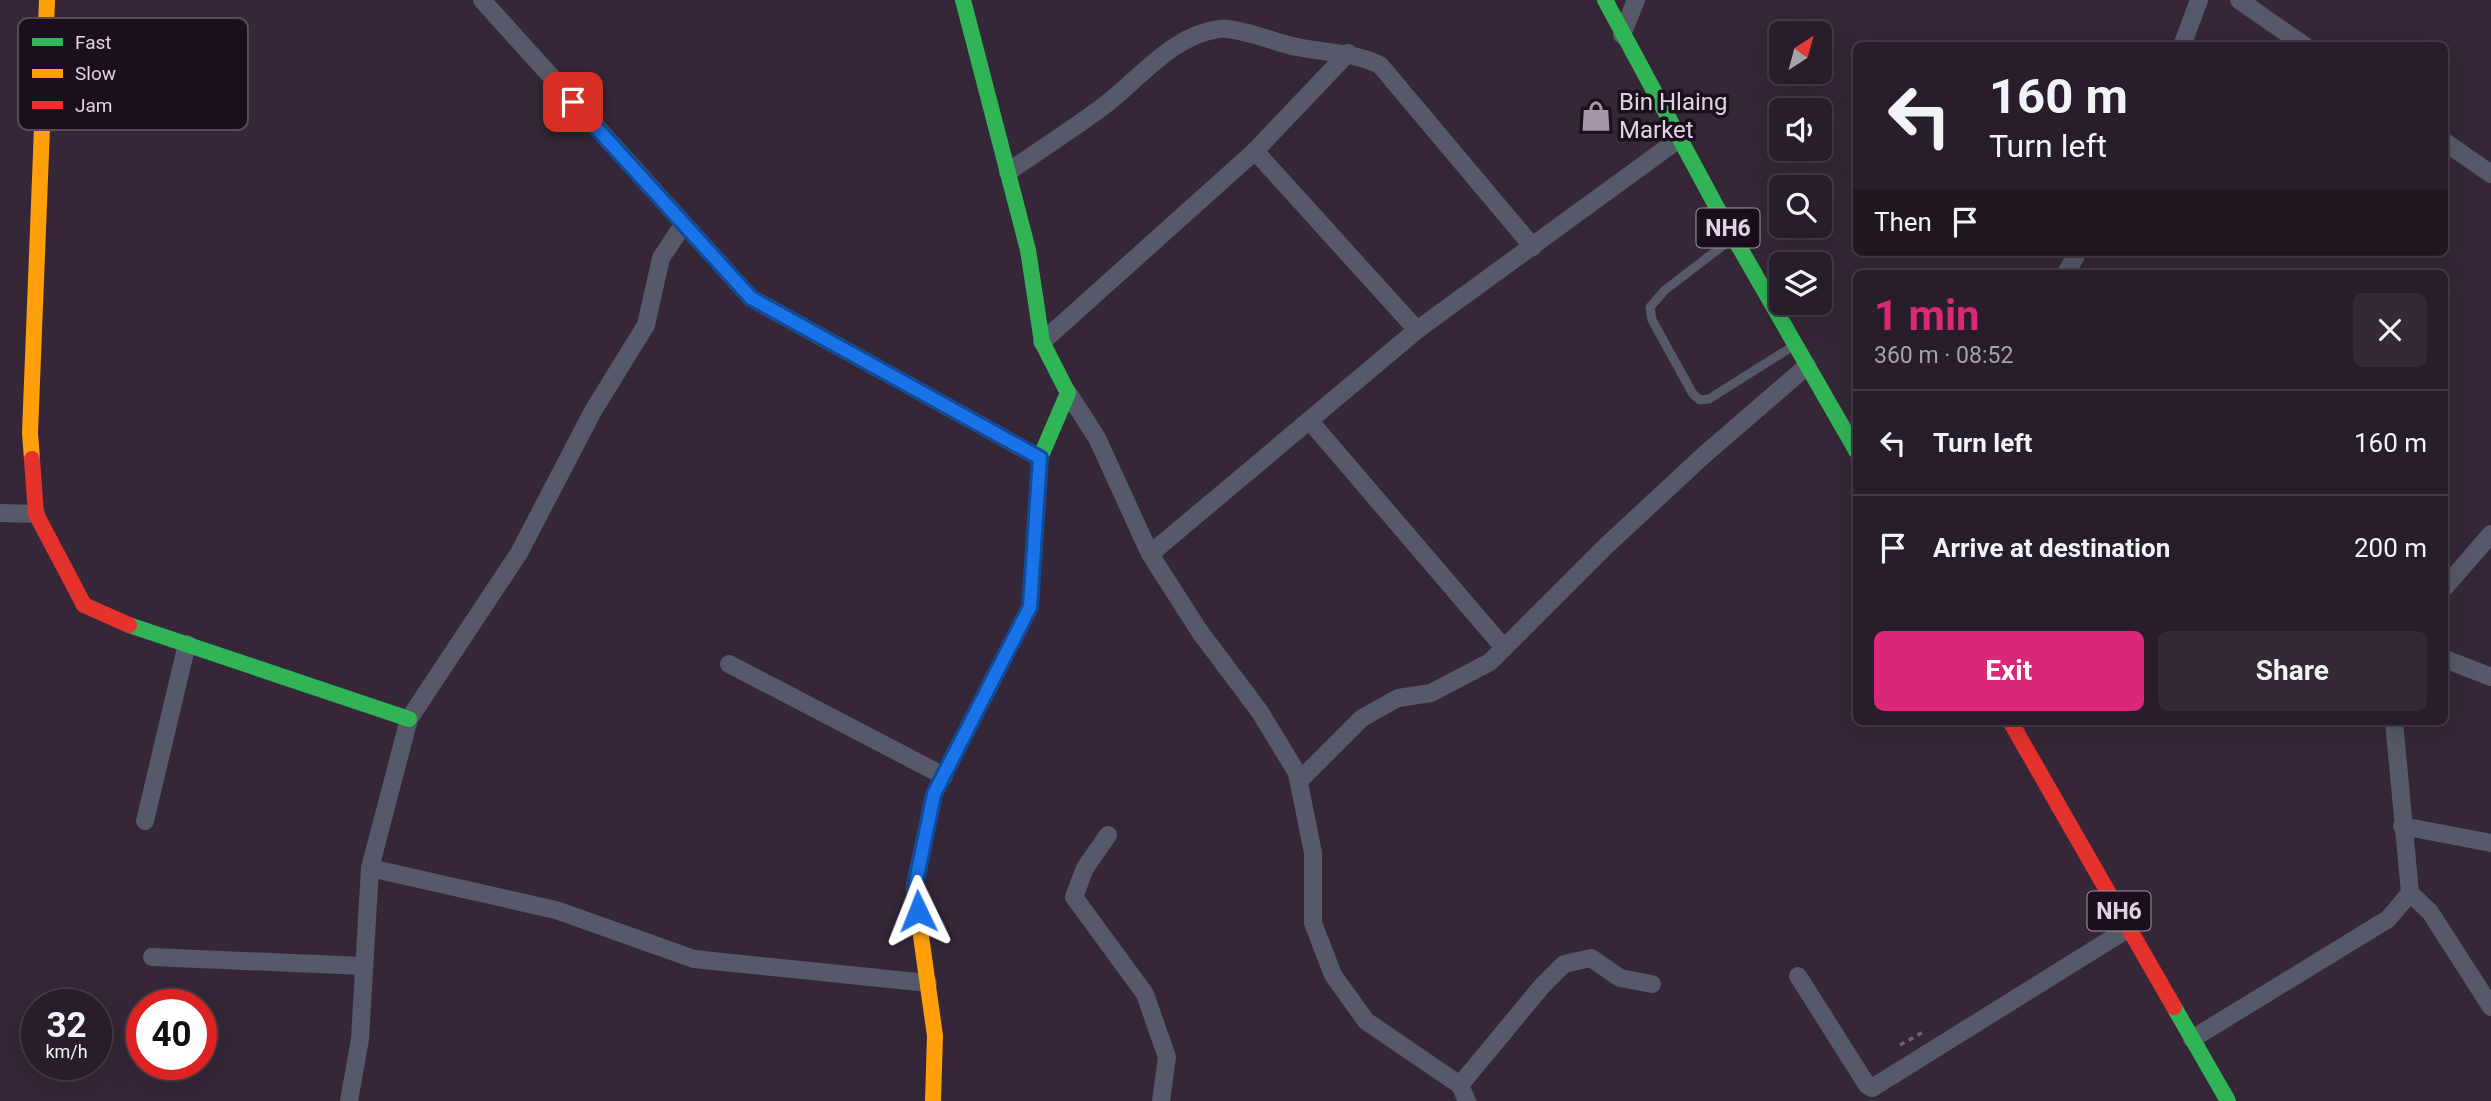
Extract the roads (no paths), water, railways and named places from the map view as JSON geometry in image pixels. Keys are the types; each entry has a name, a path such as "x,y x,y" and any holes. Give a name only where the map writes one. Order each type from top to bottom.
{"main road":[{"path":"46,18 47,0"},
{"path":"933,1101 935,1037 915,886 934,794 1030,607 1040,458 1068,393 1042,342 1028,250 963,0"},
{"name":"NH6","path":"1605,0 1734,238 1853,445"},
{"path":"42,130 30,433 36,514 84,605 144,631 409,719"},
{"name":"NH6","path":"2012,725 2228,1101"}],"street":[{"path":"482,0 751,298 1040,458"},
{"path":"1622,35 1636,0"},
{"path":"2183,42 2199,0"},
{"path":"2239,0 2299,42"},
{"path":"1008,172 1105,105 1183,41 1201,32 1223,28 1290,46 1338,55 1349,53 1380,65 1533,247"},
{"path":"1042,342 1255,150 1349,53"},
{"path":"1150,554 1417,330 1679,139"},
{"path":"2448,144 2491,174"},
{"path":"1255,150 1417,330"},
{"path":"349,1101 360,1039 370,868 409,719 519,553 593,411 646,325 661,258 683,225"},
{"path":"1299,780 1362,718 1398,698 1431,693 1465,678 1490,662 1694,464 1807,366"},
{"path":"1068,393 1097,438 1150,554 1200,632 1260,712 1299,780 1313,853 1313,923 1333,975 1366,1021 1464,1093 1542,986 1564,964 1591,958 1620,978 1652,984"},
{"path":"1309,420 1504,648"},
{"path":"0,513 36,514"},
{"path":"2448,584 2491,534"},
{"path":"145,821 187,644"},
{"path":"2448,660 2491,677"},
{"path":"729,664 943,776"},
{"path":"2394,725 2410,893 2430,912 2491,1007"},
{"path":"2402,826 2491,843"},
{"path":"1108,835 1085,868 1074,897 1145,994 1167,1057 1161,1101"},
{"path":"370,868 556,910 694,959 928,983"},
{"path":"2192,1039 2388,919 2410,893"},
{"path":"1798,976 1867,1086 1872,1088 2129,928"},
{"path":"152,957 363,966"}],"lane":[{"path":"1734,238 1689,270 1650,307 1652,320 1693,394 1700,400 1709,399 1795,344"}],"place":[{"name":"Bin Hlaing Market","path":"1596,116"}]}
